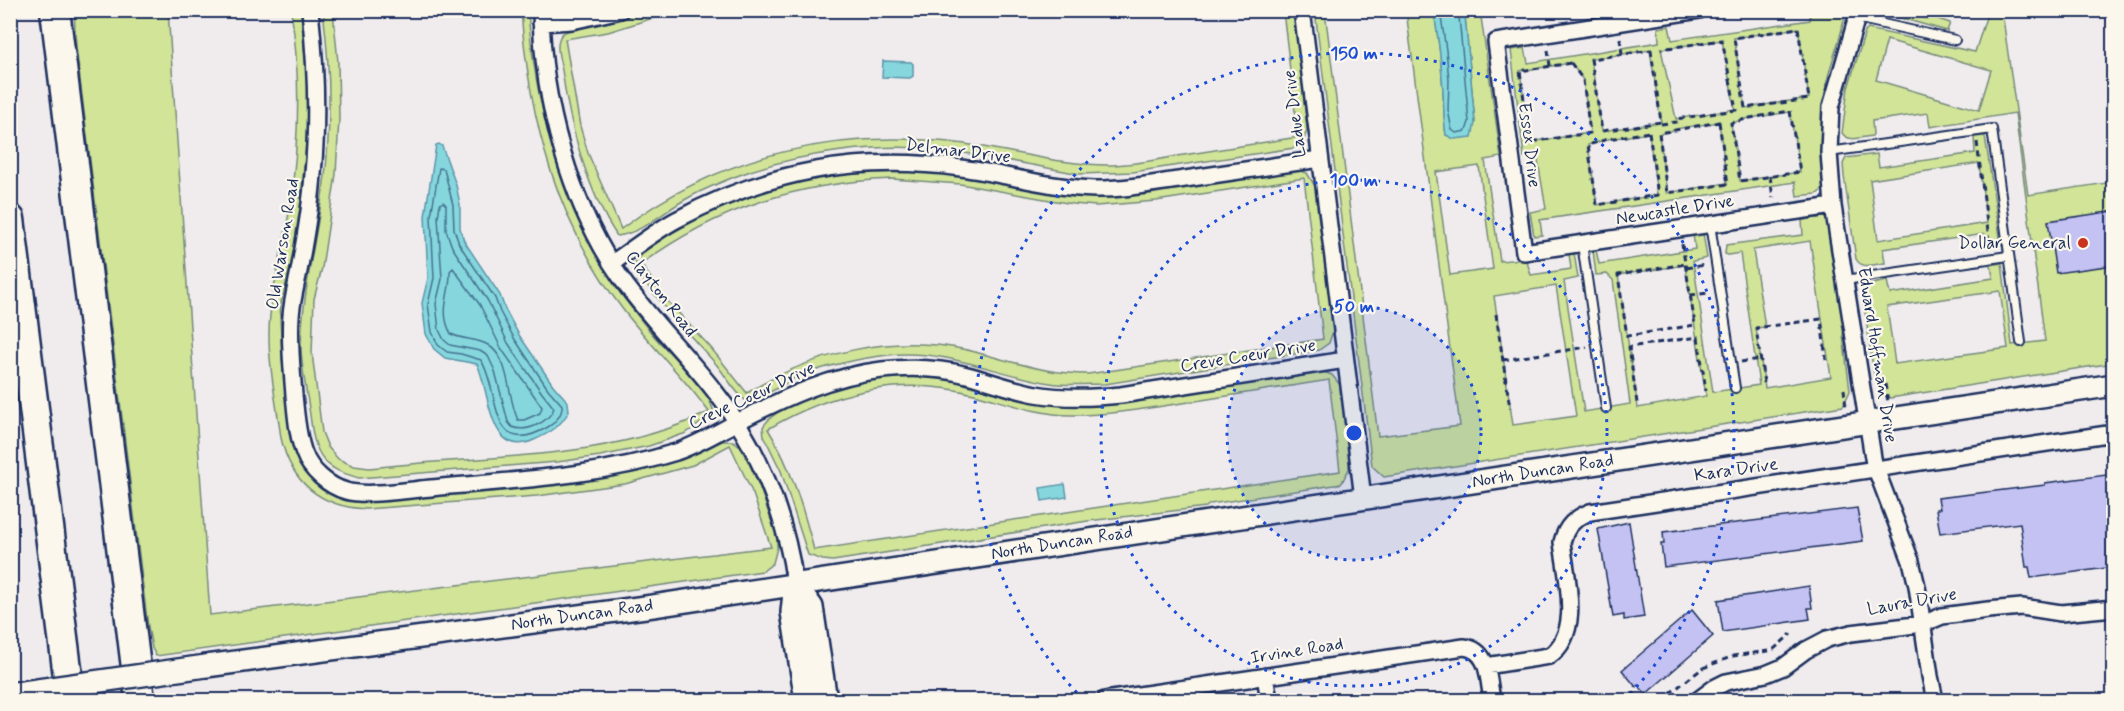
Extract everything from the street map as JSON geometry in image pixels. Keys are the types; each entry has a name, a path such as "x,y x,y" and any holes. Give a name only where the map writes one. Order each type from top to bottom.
{"highway":[{"path":"55,10 140,700"},
{"path":"10,219 71,700"}],"main road":[{"name":"North Duncan Road","path":"13,693 641,608 2114,385"},
{"path":"795,583 792,612 806,700"},
{"path":"795,583 812,607 826,700"}],"street":[{"name":"Old Warson Road","path":"310,10 316,116 313,176 306,232 291,314 290,346 295,405 302,449 308,462 321,477"},
{"path":"541,17 572,21 621,10"},
{"name":"Ladue Drive","path":"1302,10 1363,498"},
{"name":"Essex Drive","path":"1524,252 1496,42 1699,10"},
{"name":"Edward Hoffman Drive","path":"1857,14 1832,107 1829,153 1833,206 1876,469 1911,561 1935,700"},
{"name":"Clayton Road","path":"541,17 549,89 562,146 575,187 593,230 612,263 649,315 714,390 737,423 769,484 786,531 795,583"},
{"name":"Delmar Drive","path":"612,263 674,221 712,202 755,184 793,173 835,166 914,163 961,168 1067,187 1096,189 1131,187 1320,159"},
{"name":"Newcastle Drive","path":"1524,252 1833,206"},
{"name":"Creve Coeur Drive","path":"321,477 332,485 356,493 591,472 679,451 705,440 774,403 819,384 881,370 944,371 964,374 1033,394 1062,398 1089,398 1345,360"},
{"name":"Kara Drive","path":"1486,666 1549,656 1558,650 1571,619 1562,542 1571,523 1590,512 2114,433"},
{"name":"Laura Drive","path":"1698,700 1726,682 1766,674 1783,667 1806,650 1827,639 1851,633 1923,624 1942,615 1999,609 2022,607 2061,613 2114,608"},
{"name":"Irvine Road","path":"1105,700 1464,647 1476,650 1482,655 1486,666"},
{"path":"1486,666 1492,700"},
{"path":"1265,676 1269,700"}],"lane":[{"path":"1857,14 1955,40"},
{"path":"1829,153 1992,129 2021,342"},
{"path":"1710,224 1735,388"},
{"path":"1581,244 1606,408"},
{"path":"1845,280 2008,256"}],"path":[{"path":"1798,28 1809,99 1745,108 1734,38 1798,28"},
{"path":"1640,125 1661,122 1651,50 1591,59 1602,131 1676,122 1676,119 1736,110 1722,40 1661,49"},
{"path":"1571,63 1583,80 1590,133 1530,142 1520,71 1571,63"},
{"path":"1790,111 1800,172 1770,176 1740,181 1731,123 1790,111"},
{"path":"1676,122 1681,128"},
{"path":"1719,122 1728,183 1667,193 1659,134 1681,128 1719,122"},
{"path":"1649,132 1658,195 1597,205 1588,145 1649,132"},
{"path":"1975,132 1989,240"},
{"path":"1770,176 1776,214"},
{"path":"1679,229 1686,266 1695,325 1627,336 1618,275 1686,266 1716,264"},
{"path":"1690,295 1720,291"},
{"path":"1496,314 1510,408"},
{"path":"1764,383 1756,328 1821,319 1826,360"},
{"path":"1637,403 1629,347 1698,337 1706,391"},
{"path":"1503,360 1597,346"},
{"path":"1731,364 1760,359"},
{"path":"1661,700 1702,668 1721,660 1774,649 1791,634"}],"green space":[{"path":"74,11 168,11 210,615 771,547 753,494 730,445 693,465 625,484 537,496 366,509 350,507 322,498 300,480 292,468 281,438 269,350 269,323 273,291 289,212 297,137 296,61 291,11 301,11 308,121 301,200 280,318 282,358 293,443 303,467 374,498 564,483 638,472 722,441 733,441 740,446 748,460 777,537 773,563 763,571 156,656 148,627 76,47"},
{"path":"323,11 333,11 338,62 339,119 336,174 322,268 314,299 312,353 322,432 328,447 338,459 354,466 369,468 542,454 627,440 669,428 709,412 624,311 600,277 580,242 550,168 539,130 531,91 521,11 528,11 544,117 565,185 579,218 613,282 654,336 698,383 711,404 714,414 686,433 649,446 557,462 359,478 340,472 324,460 313,435 301,345 305,297 325,180 328,138 329,83"},
{"path":"646,11 676,11 608,32 565,39 580,126 588,153 621,229 660,203 700,181 742,164 828,143 873,139 919,140 965,144 1073,163 1109,165 1143,162 1298,137 1283,11 1295,11 1307,130 1303,143 1294,148 1133,172 1080,174 979,155 920,148 893,147 811,156 734,177 693,195 645,226 617,236 597,199 581,156 569,112 558,42 566,31"},
{"path":"1315,11 1325,11 1378,436 1460,426 1406,11 1434,11 1441,61 1446,135 1475,123 1465,16 1467,11 1521,11 1481,17 1501,157 1485,160 1500,261 1522,259 1527,262 1531,275 1571,269 1569,254 1574,253 1578,278 1564,281 1584,412 1630,404 1613,280 1607,274 1596,275 1593,250 1596,250 1599,264 1695,249 1693,234 1703,233 1707,258 1693,261 1713,392 1759,385 1740,253 1725,254 1726,245 1803,235 1802,220 1824,217 1829,223 1845,324 1843,335 1850,391 1843,406 1384,477 1372,466","holes":["1479,166 1493,269 1450,275 1436,172","1810,241 1831,377 1765,388 1756,328 1765,327 1753,250","1685,265 1706,396 1638,408 1618,275","1556,286 1576,416 1513,425 1494,296"]},
{"path":"1809,11 1843,11 1845,14 1825,91 1821,133 1823,189 1817,194 1797,196 1795,182 1540,220 1542,235 1534,236 1530,212 1546,209 1537,155 1524,157 1511,50 1525,48 1528,63 1659,42 1658,28 1669,26 1672,40 1810,20","holes":["1798,28 1809,98 1745,108 1734,38","1722,40 1735,109 1676,119 1661,49","1650,50 1661,122 1602,131 1591,59","1571,63 1583,80 1590,133 1530,142 1520,71","1790,112 1800,172 1740,181 1731,123","1719,122 1727,183 1667,193 1659,134","1649,133 1657,195 1597,205 1588,145 1608,139"]},
{"path":"1876,11 1898,11 1929,19 1932,11 1940,11 1938,19 1950,23 1947,31"},
{"path":"1988,11 2002,11 2028,195 2113,182 2113,363 1890,398 1881,392 1874,375 1863,286 1887,281 1890,294 1993,278 1991,265 2002,263 2012,345 2045,341 2015,113 1930,127 1928,113 1872,121 1872,136 1852,139 1842,133 1848,88 1865,32 1868,29 1975,52","holes":["1887,40 1991,70 1979,110 1876,80","2000,291 2008,348 1895,364 1887,307"]},
{"path":"1985,136 2001,244 1989,247 1985,234 1883,249 1885,263 1869,266 1859,262 1856,259 1844,176 1843,164 1846,158 1877,154 1879,167 1975,153 1974,137","holes":["1979,163 1987,223 1878,240 1870,180"]},
{"path":"883,169 950,173 1076,195 1298,170 1307,173 1315,186 1334,328 1329,343 1319,350 1105,384 1071,385 1030,379 951,359 910,354 888,355 816,370 746,401 653,293 634,267 637,260 659,240 743,197 800,179","holes":["1304,178 1323,339 1088,374 1056,372 938,345 881,346 825,357 798,367 747,393 711,348 663,296 641,264 699,228 759,202 791,193 823,186 892,179 960,184 1096,206 1156,201"]},
{"path":"1323,372 1332,375 1341,386 1349,469 1341,484 1210,504 1206,507 1088,521 833,561 808,555 781,471 764,436 763,427 781,410 819,392 835,386 886,376 921,375 951,378 1044,402 1100,405","holes":["1329,380 1340,471 814,550 790,472 768,429 816,405 867,390 894,387 920,386 947,389 1034,410 1071,415 1130,411"]}],"water":[{"path":"1434,11 1467,11 1465,16 1475,123 1472,137 1454,139 1446,135 1441,61"},
{"path":"883,61 911,62 913,76 910,78 882,77"},
{"path":"436,145 442,146 456,185 460,204 460,228 464,241 500,295 519,335 553,385 568,402 569,411 559,425 534,440 519,444 508,440 499,432 477,364 445,358 434,349 426,334 422,303 428,278 425,216"},
{"path":"1065,484 1067,497 1042,501 1040,488"}],"building":[{"name":"Dollar General","path":"2114,211 2114,265 2056,273 2048,221"},
{"path":"2114,474 2114,567 2031,578 2029,567 2026,567 2020,523 1940,533 1936,509 1940,509 1938,498"},
{"path":"1857,508 1863,541 1664,567 1661,544 1664,544 1663,532"},
{"path":"1629,522 1644,617 1624,620 1624,615 1613,617 1598,529"},
{"path":"1809,586 1812,608 1808,608 1810,619 1723,632 1718,600"},
{"path":"1692,610 1713,636 1646,694 1638,685 1636,687 1622,670"}],"place":[{"name":"Dollar General","path":"2083,243"}]}
